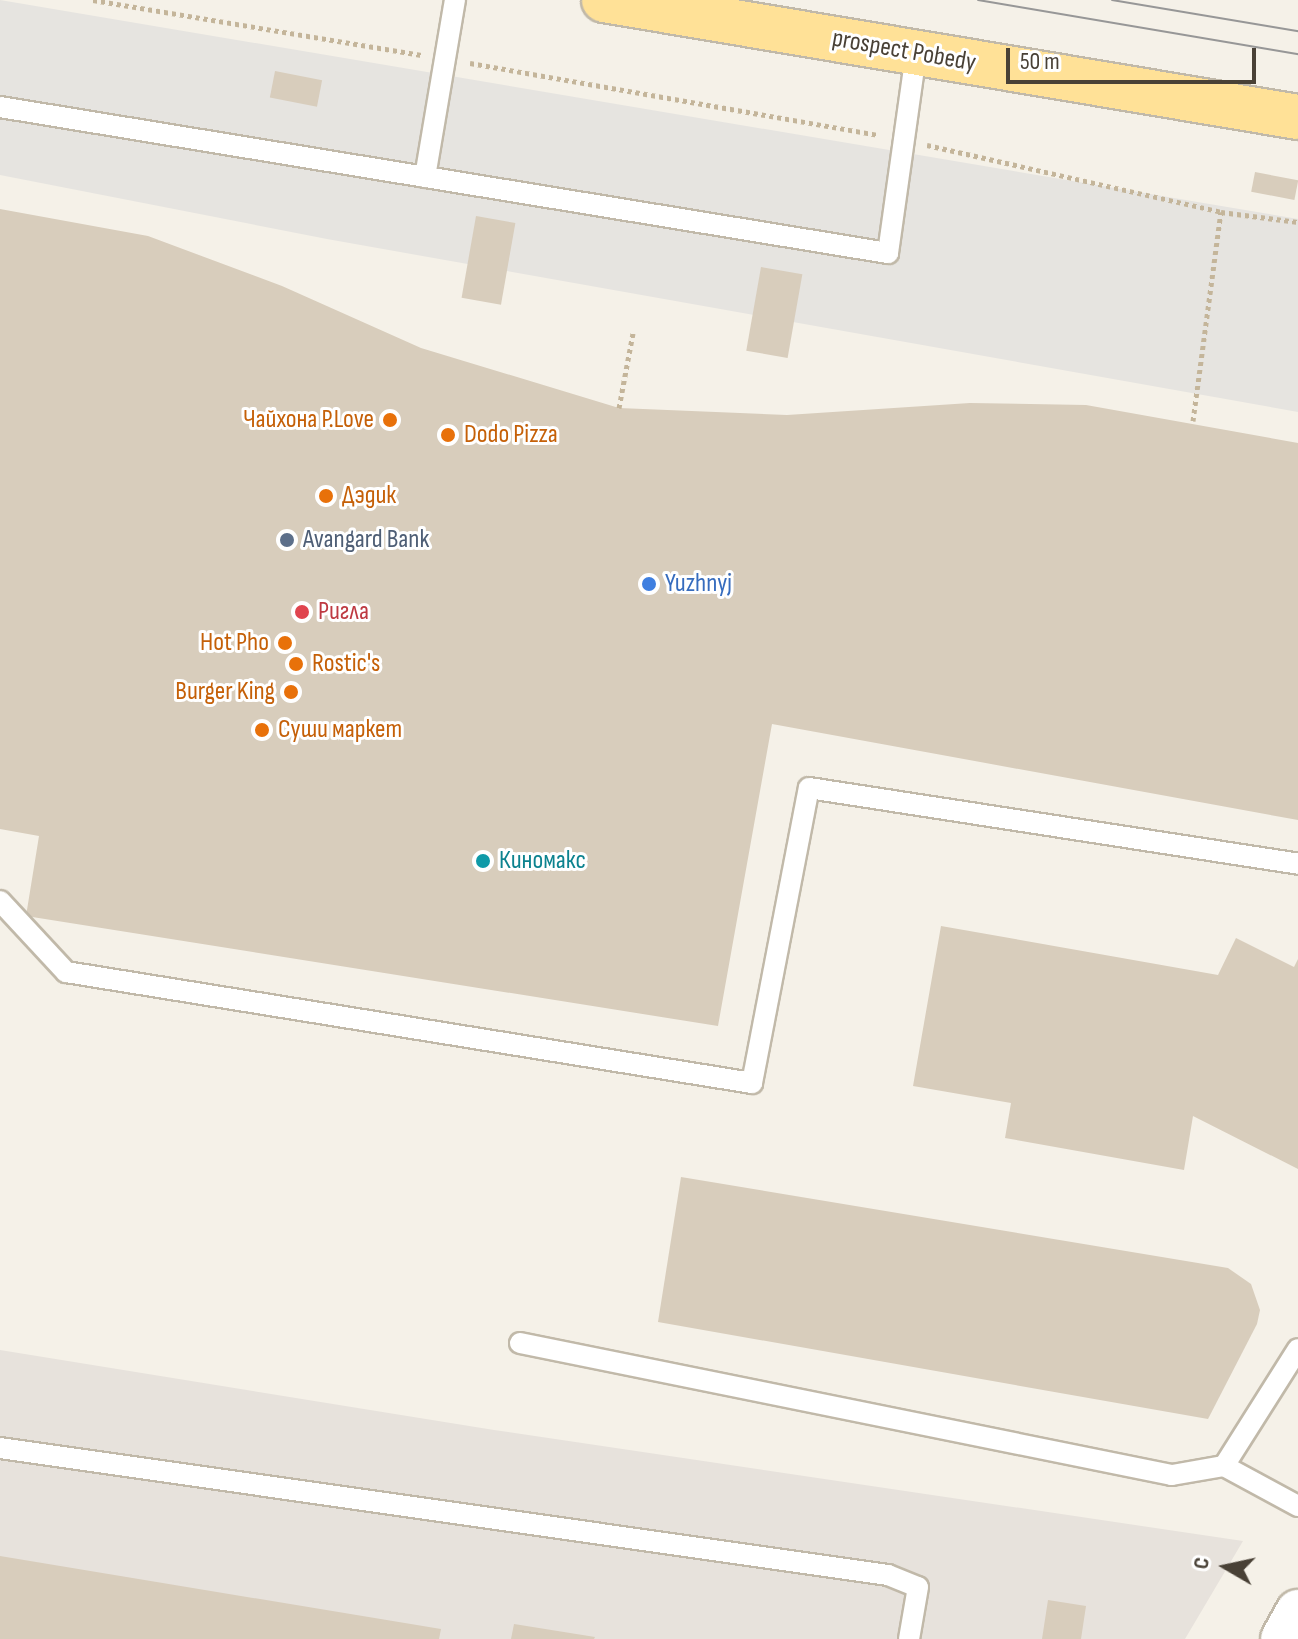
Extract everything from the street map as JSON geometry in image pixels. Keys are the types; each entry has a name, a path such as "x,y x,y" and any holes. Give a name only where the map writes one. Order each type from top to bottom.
{"main road":[{"name":"prospect Pobedy","path":"604,0 1298,117"}],"street":[{"path":"1283,1639 1298,1612"}],"lane":[{"path":"425,177 455,0"},
{"path":"0,107 888,253 916,53"},
{"path":"0,901 66,972 752,1083 809,788 1298,864"},
{"path":"520,1343 1172,1475 1224,1466 1298,1506"},
{"path":"1224,1466 1298,1349"},
{"path":"0,1448 888,1575 918,1587 909,1639"}],"path":[{"path":"93,0 904,140 1221,212 1298,222"},
{"path":"1193,421 1221,212"},
{"path":"619,408 633,333"}],"shaded area":[{"path":"0,0 1298,219 1298,412 327,239 0,175"},
{"path":"0,1350 494,1430 1243,1541 1185,1639 0,1639"}],"building":[{"path":"275,71 322,80 317,107 270,98"},
{"path":"1255,172 1298,180 1294,200 1251,192"},
{"name":"Yuzhnyj","path":"0,209 148,236 282,286 421,348 619,408 787,415 970,403 1086,405 1298,443 1298,820 772,724 718,1026 26,916 39,836 0,829"},
{"path":"476,216 515,223 501,305 462,298"},
{"path":"761,267 802,274 788,358 746,351"},
{"path":"941,926 1218,975 1236,938 1294,967 1298,959 1298,1169 1193,1116 1184,1170 1005,1138 1011,1103 913,1086"},
{"path":"681,1177 1228,1268 1251,1284 1260,1310 1257,1324 1208,1419 658,1322"},
{"path":"0,1556 441,1629 439,1639 0,1639"},
{"path":"1048,1600 1086,1606 1081,1639 1042,1639"},
{"path":"514,1624 595,1637 511,1639"}],"tram line":[{"path":"978,0 1298,54"},
{"path":"1112,0 1298,31"}],"place":[{"name":"Чайхона P.Love","path":"390,420"},
{"name":"Dodo Pizza","path":"448,435"},
{"name":"Дэдик","path":"326,496"},
{"name":"Avangard Bank","path":"287,540"},
{"name":"Yuzhnyj","path":"649,584"},
{"name":"Ригла","path":"302,612"},
{"name":"Hot Pho","path":"285,643"},
{"name":"Rostic's","path":"296,664"},
{"name":"Burger King","path":"291,692"},
{"name":"Суши маркет","path":"262,730"},
{"name":"Киномакс","path":"483,861"}]}
